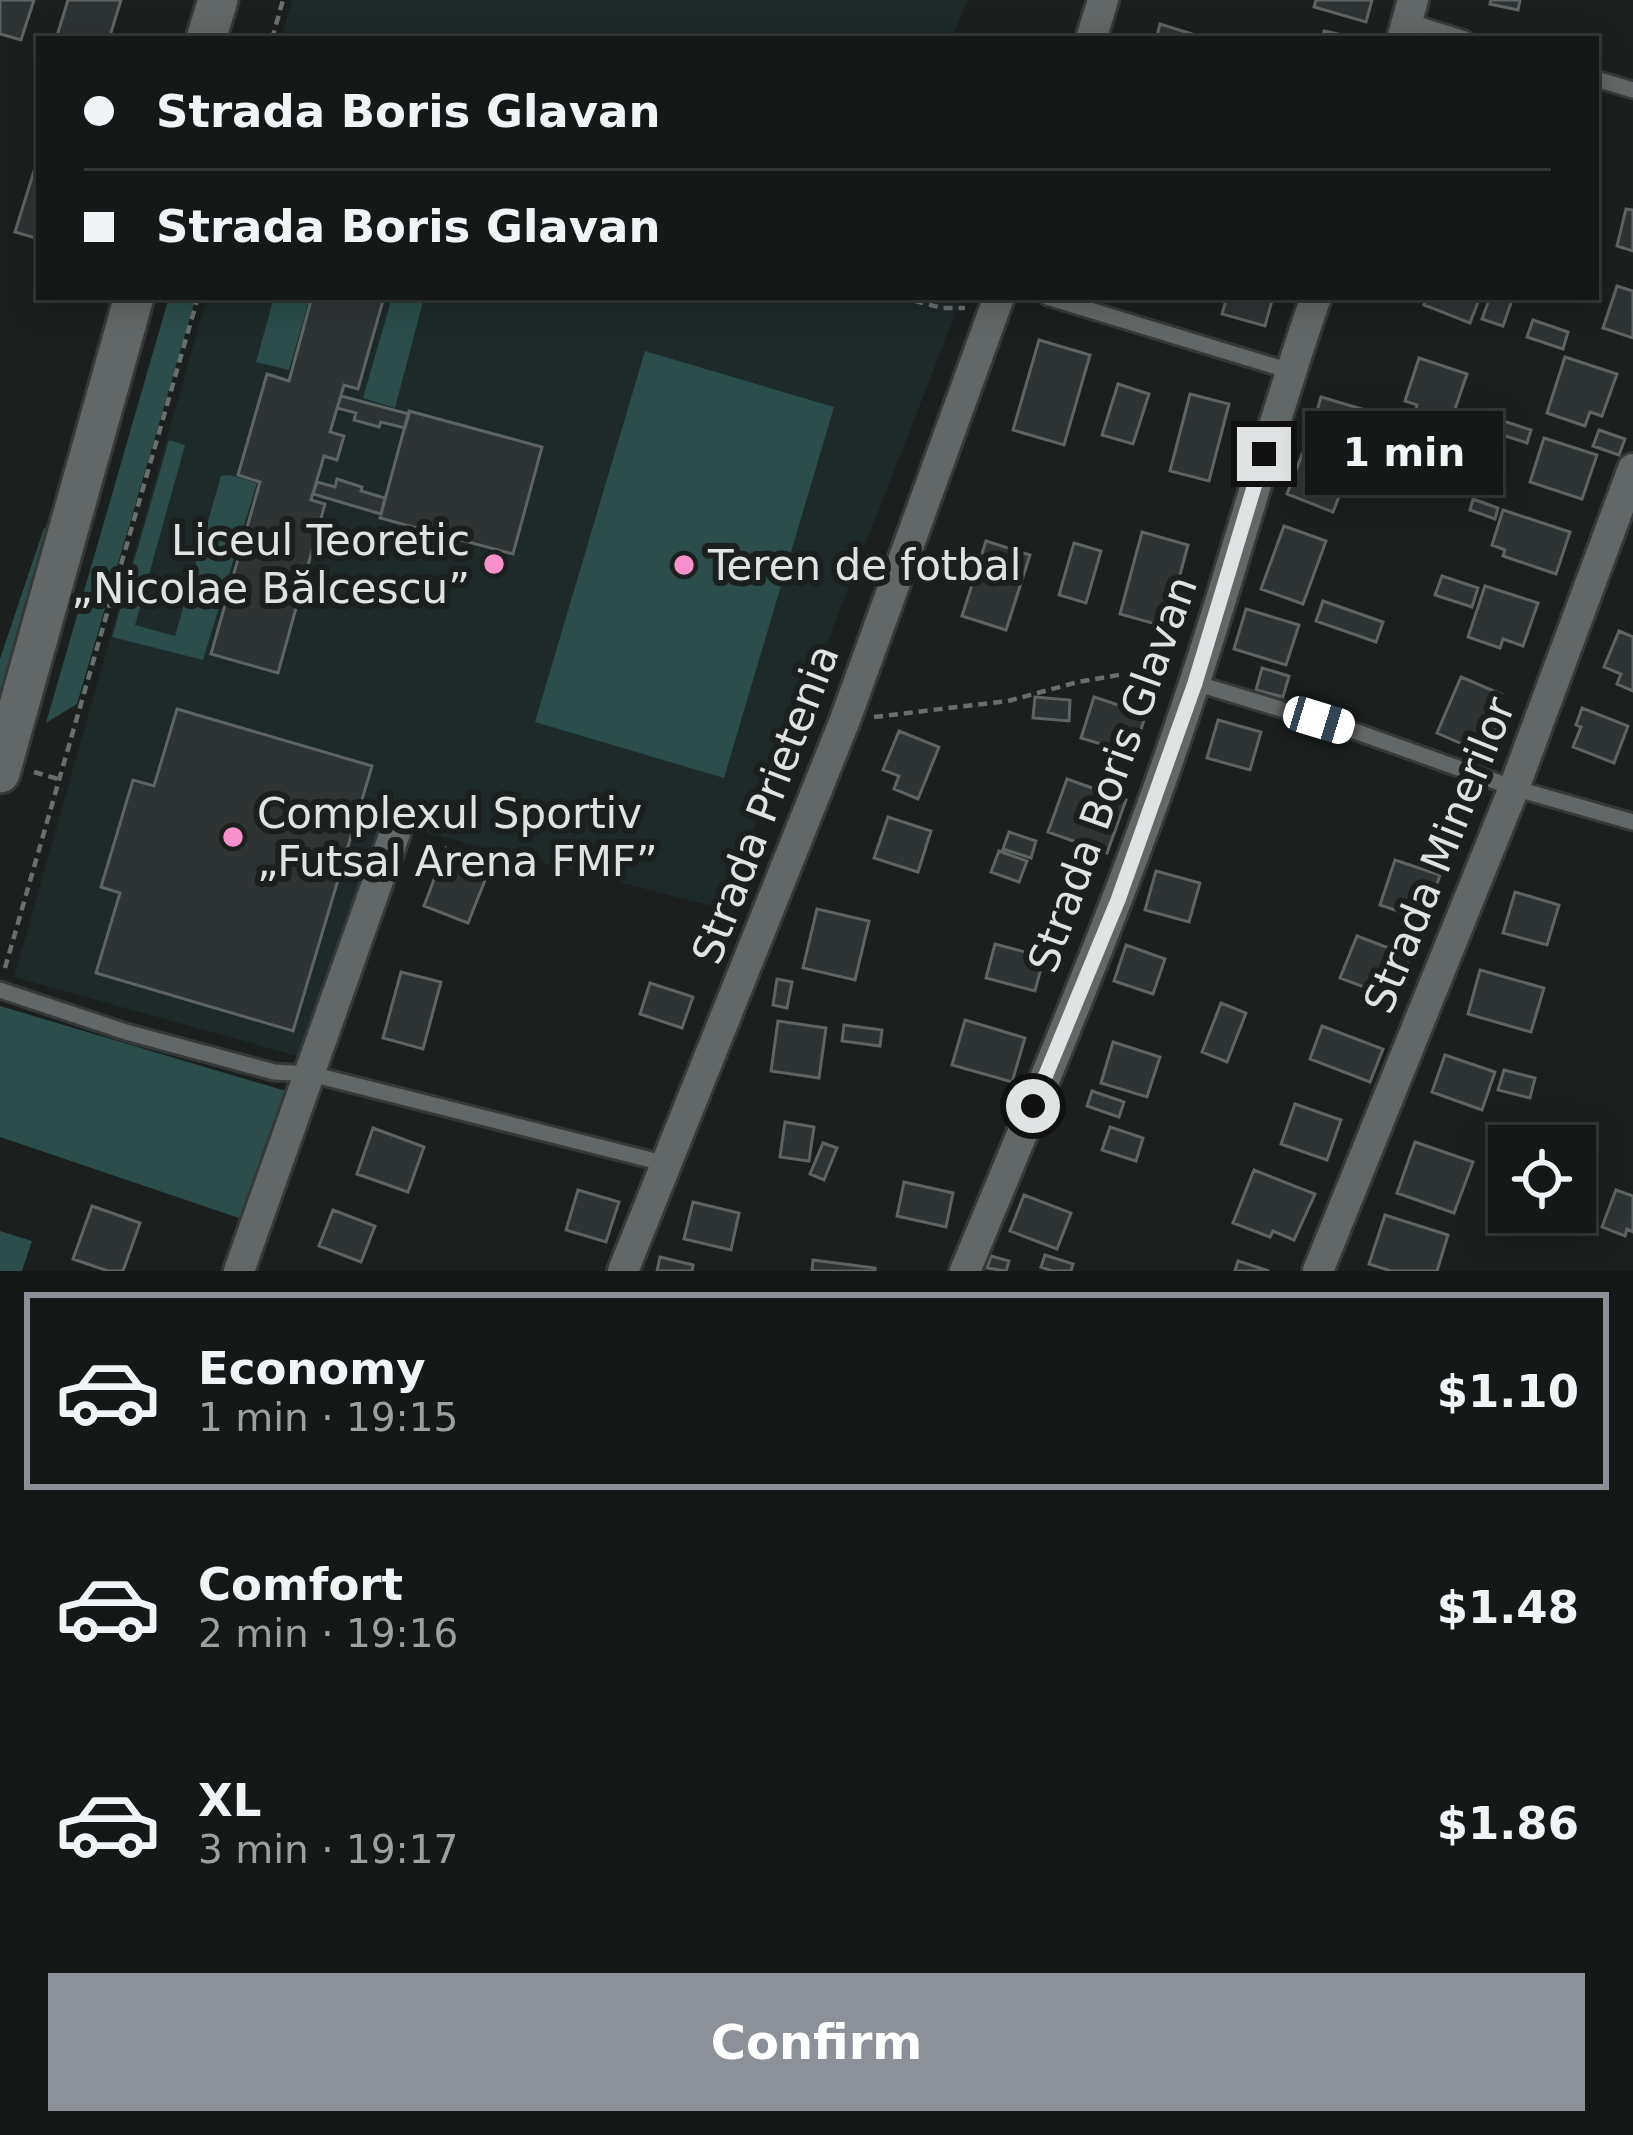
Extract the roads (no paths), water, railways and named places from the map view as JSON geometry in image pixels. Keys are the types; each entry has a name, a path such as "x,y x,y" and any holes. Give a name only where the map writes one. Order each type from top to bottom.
{"street":[{"path":"207,36 218,0"},
{"path":"1091,36 1103,0"},
{"path":"0,773 133,300"},
{"name":"Strada Boris Glavan","path":"965,1271 1118,900 1197,673 1315,300"},
{"name":"Strada Prietenia","path":"623,1271 844,721 987,301"},
{"name":"Strada Minerilor","path":"1318,1271 1514,788 1633,469"},
{"path":"239,1271 395,833"}],"lane":[{"path":"1408,20 1456,36"},
{"path":"1599,80 1633,91"},
{"path":"1057,300 1290,371"},
{"path":"1197,673 1514,788 1633,822"},
{"path":"0,988 126,1032 274,1072 311,1074 668,1164"}],"place":[{"name":"Liceul Teoretic „Nicolae Bălcescu”","path":"494,564"},
{"name":"Teren de fotbal","path":"684,565"},
{"name":"Complexul Sportiv „Futsal Arena FMF”","path":"233,837"}]}
